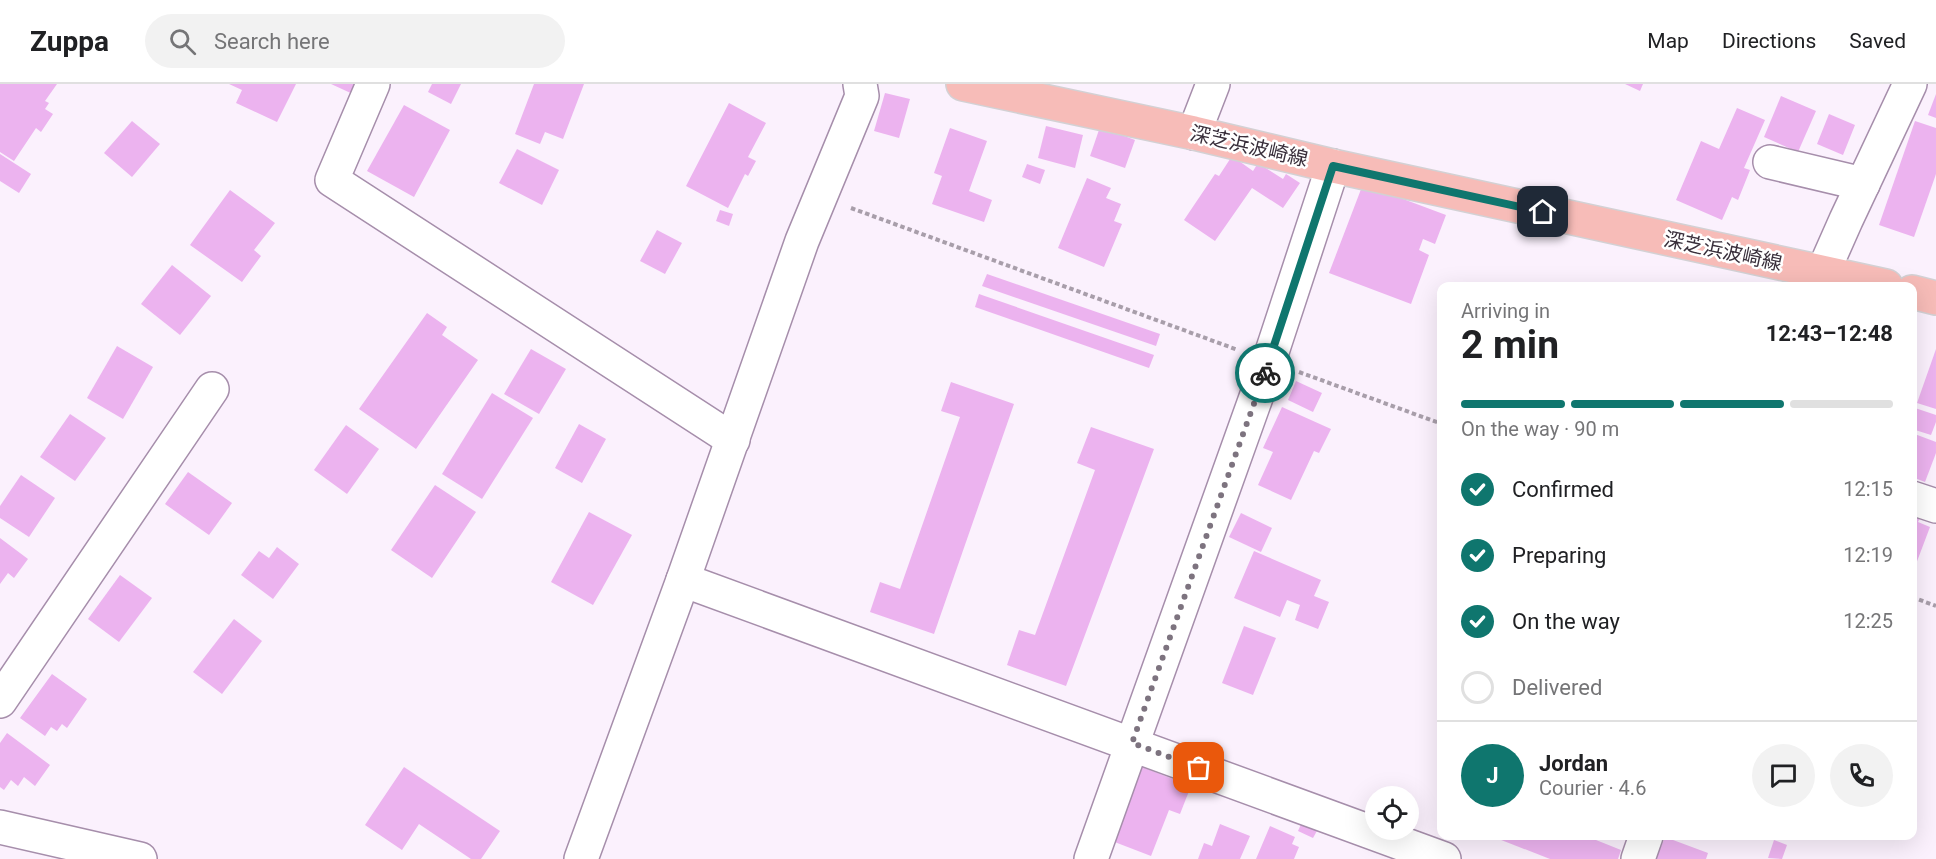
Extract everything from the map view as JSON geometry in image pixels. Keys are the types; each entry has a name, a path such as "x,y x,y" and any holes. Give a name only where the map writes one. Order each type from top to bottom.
{"main road":[{"name":"深芝浜波崎線","path":"963,84 1194,133 1821,279 1849,282"},
{"path":"1917,293 1936,298"}],"street":[{"path":"373,84 332,180 733,440"},
{"path":"581,859 683,580 802,241 862,96 860,84"},
{"path":"1194,133 1213,84"},
{"path":"1821,279 1910,84"},
{"path":"1770,162 1863,184"},
{"path":"1091,859 1269,361 1333,166"},
{"path":"0,702 212,389"},
{"path":"1917,500 1936,506"},
{"path":"683,580 1444,859"},
{"path":"0,827 140,859"},
{"path":"1638,859 1645,840"}],"path":[{"path":"820,197 1437,422"},
{"path":"1917,599 1936,606"}],"building":[{"path":"0,84 57,84 45,101 49,103 45,109 53,114 41,132 36,128 14,161 0,152"},
{"path":"229,84 296,84 277,122 236,103 242,90"},
{"path":"331,84 361,84 355,95"},
{"path":"432,84 461,84 451,104 428,92"},
{"path":"534,84 584,84 563,139 545,132 540,144 515,134"},
{"path":"1625,84 1643,84 1640,91"},
{"path":"885,93 910,99 899,138 874,131"},
{"path":"1936,94 1936,118 1928,115"},
{"path":"1781,96 1816,111 1798,152 1764,137"},
{"path":"729,103 766,123 748,157 756,161 748,176 745,174 728,208 686,186"},
{"path":"404,105 450,130 414,197 367,171"},
{"path":"1737,108 1765,120 1744,168 1750,170 1738,200 1732,197 1722,220 1676,200 1701,141 1719,149"},
{"path":"1829,114 1855,125 1843,155 1817,144"},
{"path":"132,121 160,144 132,177 104,153"},
{"path":"1915,121 1936,128 1936,174 1914,237 1879,225"},
{"path":"1046,126 1083,135 1075,168 1038,158"},
{"path":"1100,127 1135,140 1125,168 1090,156"},
{"path":"950,128 987,141 969,191 992,200 984,222 932,204 942,176 934,173"},
{"path":"517,149 559,170 542,205 499,183"},
{"path":"0,154 31,174 19,193 0,181"},
{"path":"1232,156 1253,171 1258,163 1283,179 1286,174 1300,183 1283,208 1252,188 1215,241 1184,220 1215,174 1219,176"},
{"path":"1027,164 1045,170 1040,184 1022,177"},
{"path":"1087,178 1111,188 1106,198 1121,204 1114,221 1122,224 1104,267 1058,248"},
{"path":"1363,184 1446,215 1435,244 1423,239 1419,250 1429,255 1411,304 1329,273"},
{"path":"230,190 275,223 254,250 261,256 242,282 190,245"},
{"path":"720,210 733,214 729,226 716,221"},
{"path":"657,230 682,243 665,274 640,261"},
{"path":"172,265 211,296 180,335 141,304"},
{"path":"987,274 1160,334 1156,346 982,286"},
{"path":"979,294 1154,355 1149,368 975,307"},
{"path":"427,313 447,327 442,335 478,360 416,449 359,409"},
{"path":"117,346 153,367 123,419 87,398"},
{"path":"531,349 566,369 539,414 504,394"},
{"path":"1936,349 1936,409 1917,403"},
{"path":"1296,381 1322,393 1313,412 1288,400"},
{"path":"951,382 1014,404 934,634 870,612 880,582 900,589 960,417 941,411"},
{"path":"492,393 533,418 482,499 442,474"},
{"path":"1282,407 1331,429 1319,453 1314,451 1291,500 1258,485 1273,452 1263,448"},
{"path":"1917,409 1936,415 1931,435 1917,431"},
{"path":"70,414 106,438 75,481 40,457"},
{"path":"579,424 606,439 582,483 555,468"},
{"path":"346,425 379,449 347,494 314,470"},
{"path":"1091,427 1154,449 1066,686 1007,665 1019,630 1035,635 1095,470 1077,463"},
{"path":"1917,435 1936,442 1936,453 1925,482 1917,479"},
{"path":"188,472 232,503 209,535 165,504"},
{"path":"21,475 55,498 29,537 0,518 0,506"},
{"path":"435,485 476,512 432,578 391,550"},
{"path":"589,512 632,535 593,605 551,582"},
{"path":"1917,512 1922,514 1918,522 1930,527 1917,561"},
{"path":"1241,513 1272,528 1261,552 1229,537"},
{"path":"0,538 28,559 14,578 8,573 0,584"},
{"path":"277,547 299,564 273,599 241,575 259,551 269,558"},
{"path":"1254,551 1321,580 1314,596 1329,602 1318,629 1295,620 1300,605 1287,600 1280,617 1234,598"},
{"path":"120,575 152,598 119,642 88,619"},
{"path":"234,619 262,641 222,694 193,672"},
{"path":"1244,626 1276,638 1253,695 1222,683"},
{"path":"52,674 87,699 67,728 62,724 57,731 51,727 45,736 20,718"},
{"path":"7,733 50,765 35,786 24,777 18,786 11,780 4,790 0,787 0,743"},
{"path":"404,767 500,831 481,859 471,859 419,824 402,850 365,825"},
{"path":"1142,767 1191,786 1180,814 1169,810 1151,856 1112,841"},
{"path":"1302,822 1318,829 1313,838 1298,831"},
{"path":"1220,824 1250,836 1240,859 1198,859 1204,843 1212,846"},
{"path":"1270,826 1295,837 1292,844 1299,847 1294,859 1256,859"},
{"path":"1501,840 1596,840 1621,850 1618,859 1550,859"},
{"path":"1664,840 1673,840 1708,853 1706,859 1656,859"},
{"path":"1774,840 1787,845 1782,859 1768,858"}],"way so far":[{"path":"1199,768 1132,743 1265,373"}],"route":[{"path":"1265,373 1333,166 1543,212"}]}
